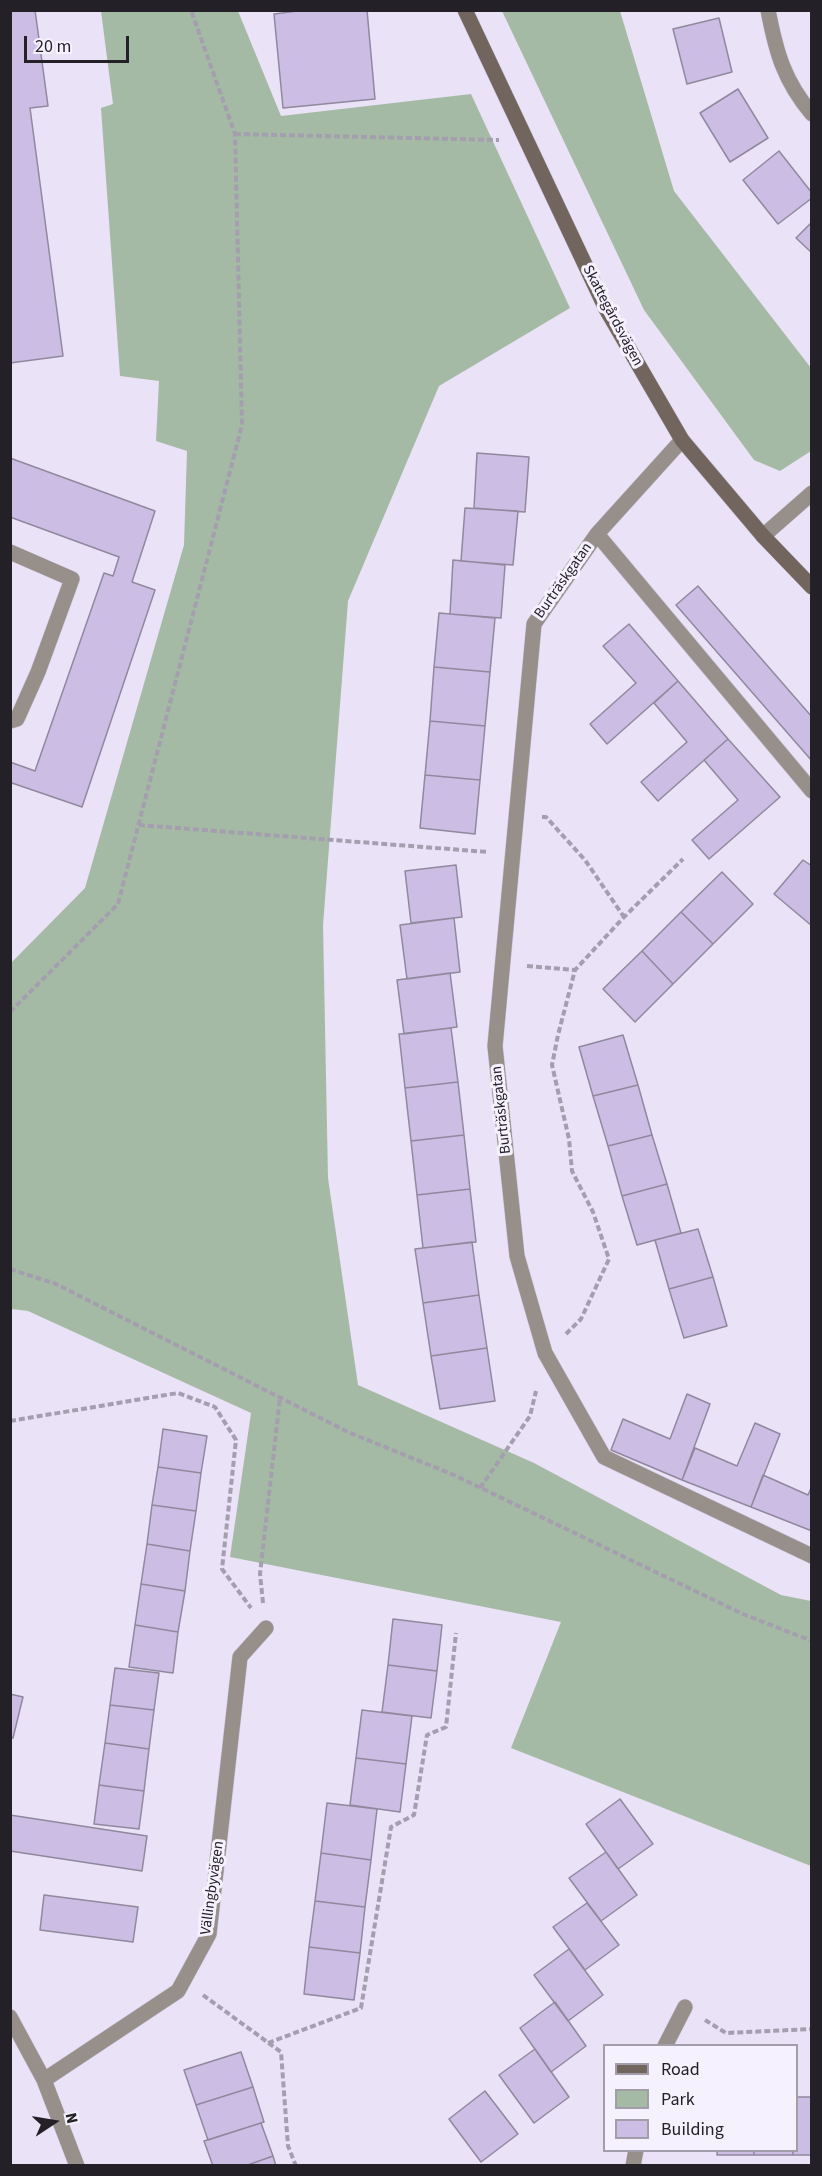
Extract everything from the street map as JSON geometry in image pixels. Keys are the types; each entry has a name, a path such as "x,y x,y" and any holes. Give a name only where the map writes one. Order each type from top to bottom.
{"street":[{"name":"Skattegårdsvägen","path":"465,10 524,141 606,309 682,440 763,536 812,587"},
{"path":"768,10 775,45 793,93 812,114"},
{"name":"Burträskgatan","path":"682,440 597,534 534,624 495,1046 517,1256 545,1353 604,1457 812,1556"},
{"path":"763,536 812,493"},
{"name":"Burträskgatan","path":"597,534 812,791"},
{"path":"10,552 72,579 38,672 17,719 10,721"},
{"name":"Vällingbyvägen","path":"44,2080 178,1991 209,1934 240,1657 266,1628"},
{"path":"666,2044 685,2007"},
{"path":"10,2017 44,2080 77,2166"}],"path":[{"path":"10,1012 118,904 242,425 235,134 191,10"},
{"path":"235,134 524,141"},
{"path":"517,812 546,818 585,860 624,917"},
{"path":"139,825 462,850"},
{"path":"545,1353 581,1319 609,1259 593,1212 572,1171 569,1139 552,1065 575,970 624,917 683,859"},
{"path":"533,966 575,970"},
{"path":"10,1269 56,1284 348,1432 480,1488 743,1614 812,1641"},
{"path":"10,1421 178,1393 215,1407 236,1440 222,1569 266,1628"},
{"path":"266,1628 260,1574 280,1398"},
{"path":"480,1488 530,1416"},
{"path":"268,2043 361,2008 391,1827 414,1815 427,1735 446,1727 456,1633"},
{"path":"184,1981 281,2052 288,2146 296,2166"},
{"path":"685,2007 726,2033 812,2029"}],"green space":[{"path":"101,11 238,11 281,116 471,94 570,308 439,386 348,601 323,925 328,1178 358,1385 534,1463 781,1595 811,1601 811,1866 511,1748 561,1622 230,1557 251,1413 28,1311 11,1309 11,963 85,888 184,545 187,451 156,441 159,381 120,376 101,108 113,104"},
{"path":"502,11 620,11 674,191 811,368 811,451 780,471 754,460 644,310"}],"building":[{"path":"10,10 35,10 48,106 30,108 63,356 10,363"},
{"path":"305,10 367,10 375,99 283,108 274,14"},
{"path":"719,18 732,72 687,84 673,29"},
{"path":"738,89 768,138 730,162 700,113"},
{"path":"779,151 812,193 812,198 778,224 743,180"},
{"path":"812,222 812,253 796,238"},
{"path":"477,453 529,457 525,512 474,508"},
{"path":"10,458 155,511 132,582 155,590 82,807 12,783 10,788 10,762 35,771 104,573 113,576 119,557 10,517"},
{"path":"465,508 518,511 513,565 461,561"},
{"path":"453,560 505,565 501,618 450,614"},
{"path":"698,586 812,717 812,761 676,605"},
{"path":"439,613 495,618 490,672 434,667"},
{"path":"629,624 678,681 607,744 590,724 636,683 603,646"},
{"path":"434,667 490,672 485,726 430,721"},
{"path":"678,681 728,739 658,801 641,782 687,742 654,703"},
{"path":"430,721 485,726 480,780 425,775"},
{"path":"728,739 780,797 709,859 692,840 738,800 704,760"},
{"path":"425,775 480,780 475,834 420,828"},
{"path":"803,860 812,866 812,926 774,894"},
{"path":"456,865 462,917 411,923 405,871"},
{"path":"722,872 753,904 713,944 681,912"},
{"path":"681,912 713,944 673,984 642,951"},
{"path":"454,918 460,972 407,979 400,925"},
{"path":"642,951 673,984 635,1022 603,989"},
{"path":"450,973 457,1027 404,1034 397,980"},
{"path":"451,1028 458,1082 405,1088 399,1034"},
{"path":"623,1035 638,1085 593,1096 579,1047"},
{"path":"458,1082 464,1135 411,1141 405,1088"},
{"path":"638,1085 652,1135 608,1146 593,1096"},
{"path":"464,1135 470,1189 417,1195 411,1141"},
{"path":"652,1135 667,1184 622,1196 608,1146"},
{"path":"667,1184 681,1233 637,1245 622,1196"},
{"path":"470,1189 476,1242 423,1248 417,1195"},
{"path":"698,1229 713,1277 669,1289 655,1240"},
{"path":"472,1242 479,1295 423,1303 415,1249"},
{"path":"713,1277 727,1326 684,1338 669,1289"},
{"path":"479,1295 487,1348 431,1356 423,1303"},
{"path":"487,1348 495,1401 440,1409 431,1356"},
{"path":"687,1394 710,1404 682,1480 611,1450 623,1419 670,1439"},
{"path":"755,1423 780,1434 751,1507 682,1480 695,1448 737,1466"},
{"path":"163,1429 207,1436 201,1473 158,1467"},
{"path":"158,1467 201,1473 196,1511 152,1505"},
{"path":"763,1475 808,1495 812,1486 812,1531 751,1507"},
{"path":"152,1505 196,1511 190,1551 147,1544"},
{"path":"147,1544 190,1551 185,1591 141,1584"},
{"path":"141,1584 185,1591 178,1632 135,1625"},
{"path":"393,1619 442,1625 437,1671 388,1665"},
{"path":"135,1625 178,1632 173,1673 129,1667"},
{"path":"388,1665 437,1671 431,1718 382,1712"},
{"path":"115,1668 159,1673 154,1710 110,1705"},
{"path":"10,1694 23,1697 13,1738 10,1738"},
{"path":"110,1705 154,1710 149,1749 105,1743"},
{"path":"362,1710 412,1716 406,1764 356,1758"},
{"path":"105,1743 149,1749 144,1791 99,1785"},
{"path":"356,1758 406,1764 400,1812 350,1805"},
{"path":"99,1785 144,1791 139,1829 94,1824"},
{"path":"620,1799 653,1844 618,1869 586,1824"},
{"path":"327,1803 377,1809 371,1860 321,1853"},
{"path":"10,1815 147,1836 142,1871 10,1851"},
{"path":"606,1852 637,1895 601,1921 569,1878"},
{"path":"321,1853 371,1860 365,1907 315,1901"},
{"path":"44,1895 138,1907 133,1942 40,1930"},
{"path":"315,1901 365,1907 360,1953 309,1947"},
{"path":"587,1903 619,1945 585,1970 553,1927"},
{"path":"309,1947 360,1953 354,2000 304,1994"},
{"path":"569,1949 603,1995 568,2021 534,1975"},
{"path":"555,2002 586,2046 551,2072 520,2028"},
{"path":"535,2049 569,2097 534,2123 499,2075"},
{"path":"241,2052 253,2087 196,2105 184,2070"},
{"path":"253,2087 264,2122 208,2140 196,2105"},
{"path":"485,2091 518,2134 481,2162 449,2119"},
{"path":"798,2097 812,2097 812,2155 793,2155 793,2152 798,2152"},
{"path":"261,2123 273,2156 245,2166 213,2166 204,2141"},
{"path":"717,2152 754,2152 754,2155 717,2155"},
{"path":"754,2152 793,2152 793,2155 754,2155"},
{"path":"273,2156 276,2166 245,2166"}]}
